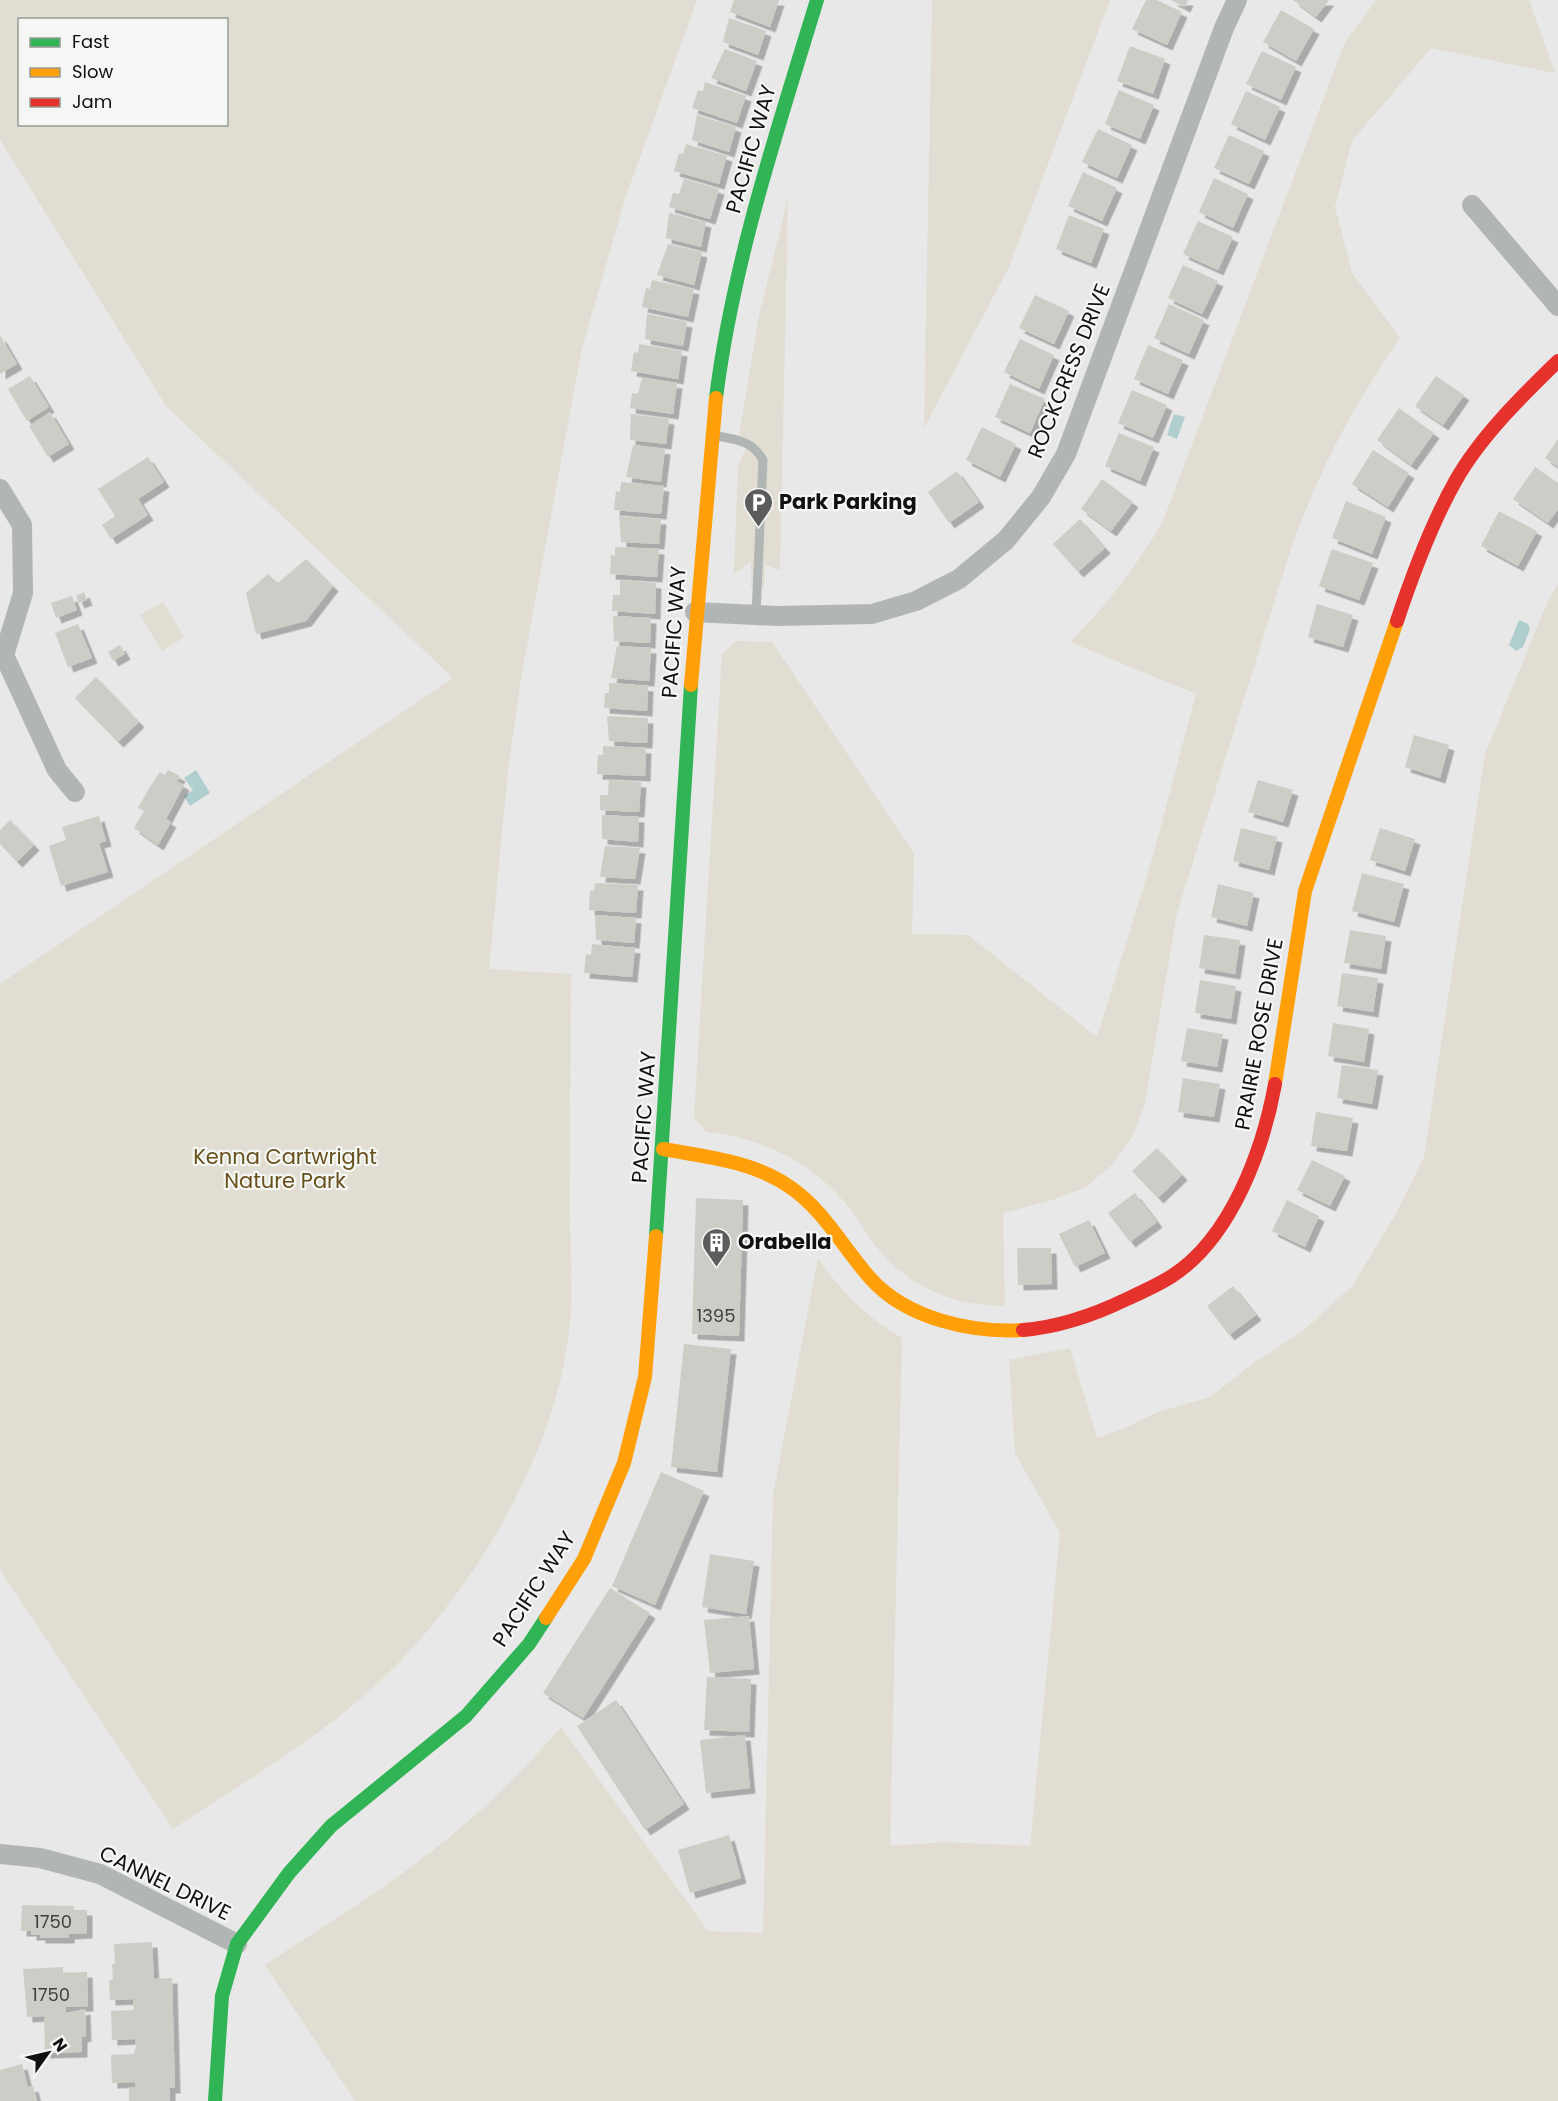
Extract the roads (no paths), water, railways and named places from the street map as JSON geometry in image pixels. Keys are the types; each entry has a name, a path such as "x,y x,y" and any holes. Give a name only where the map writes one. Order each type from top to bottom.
{"street":[{"name":"PACIFIC WAY","path":"215,2101 222,1996 237,1944 288,1874 331,1826 466,1716 529,1644 584,1559 624,1463 645,1377 663,1149 695,612 711,434 721,357 759,188 817,0"},
{"name":"ROCKCRESS DRIVE","path":"695,612 872,614 916,601 959,579 1006,540 1041,497 1066,454 1224,28 1237,0"},
{"path":"1472,205 1558,306"},
{"name":"PRAIRIE ROSE DRIVE","path":"663,1149 745,1165 789,1186 820,1212 872,1281 908,1307 953,1326 1002,1330 1031,1329 1066,1323 1107,1309 1173,1276 1212,1239 1240,1195 1261,1145 1274,1088 1305,891 1413,572 1456,479 1508,410 1558,360"},
{"path":"0,489 22,525 23,593 2,656 57,770 75,792"},
{"name":"CANNEL DRIVE","path":"0,1854 40,1858 100,1874 237,1944"}],"lane":[{"path":"711,434 748,443 756,448 763,460 756,614"}],"water":[{"path":"1174,414 1185,417 1177,439 1167,435"},
{"path":"1519,620 1528,624 1530,629 1523,647 1516,651 1509,645"},
{"path":"196,770 210,793 190,806 184,796 193,790 184,778"}],"place":[{"name":"Park Parking","path":"758,528"},
{"name":"Orabella","path":"717,1268"}],"park label":[{"name":"Kenna Cartwright Nature Park","path":"285,1169"}]}
